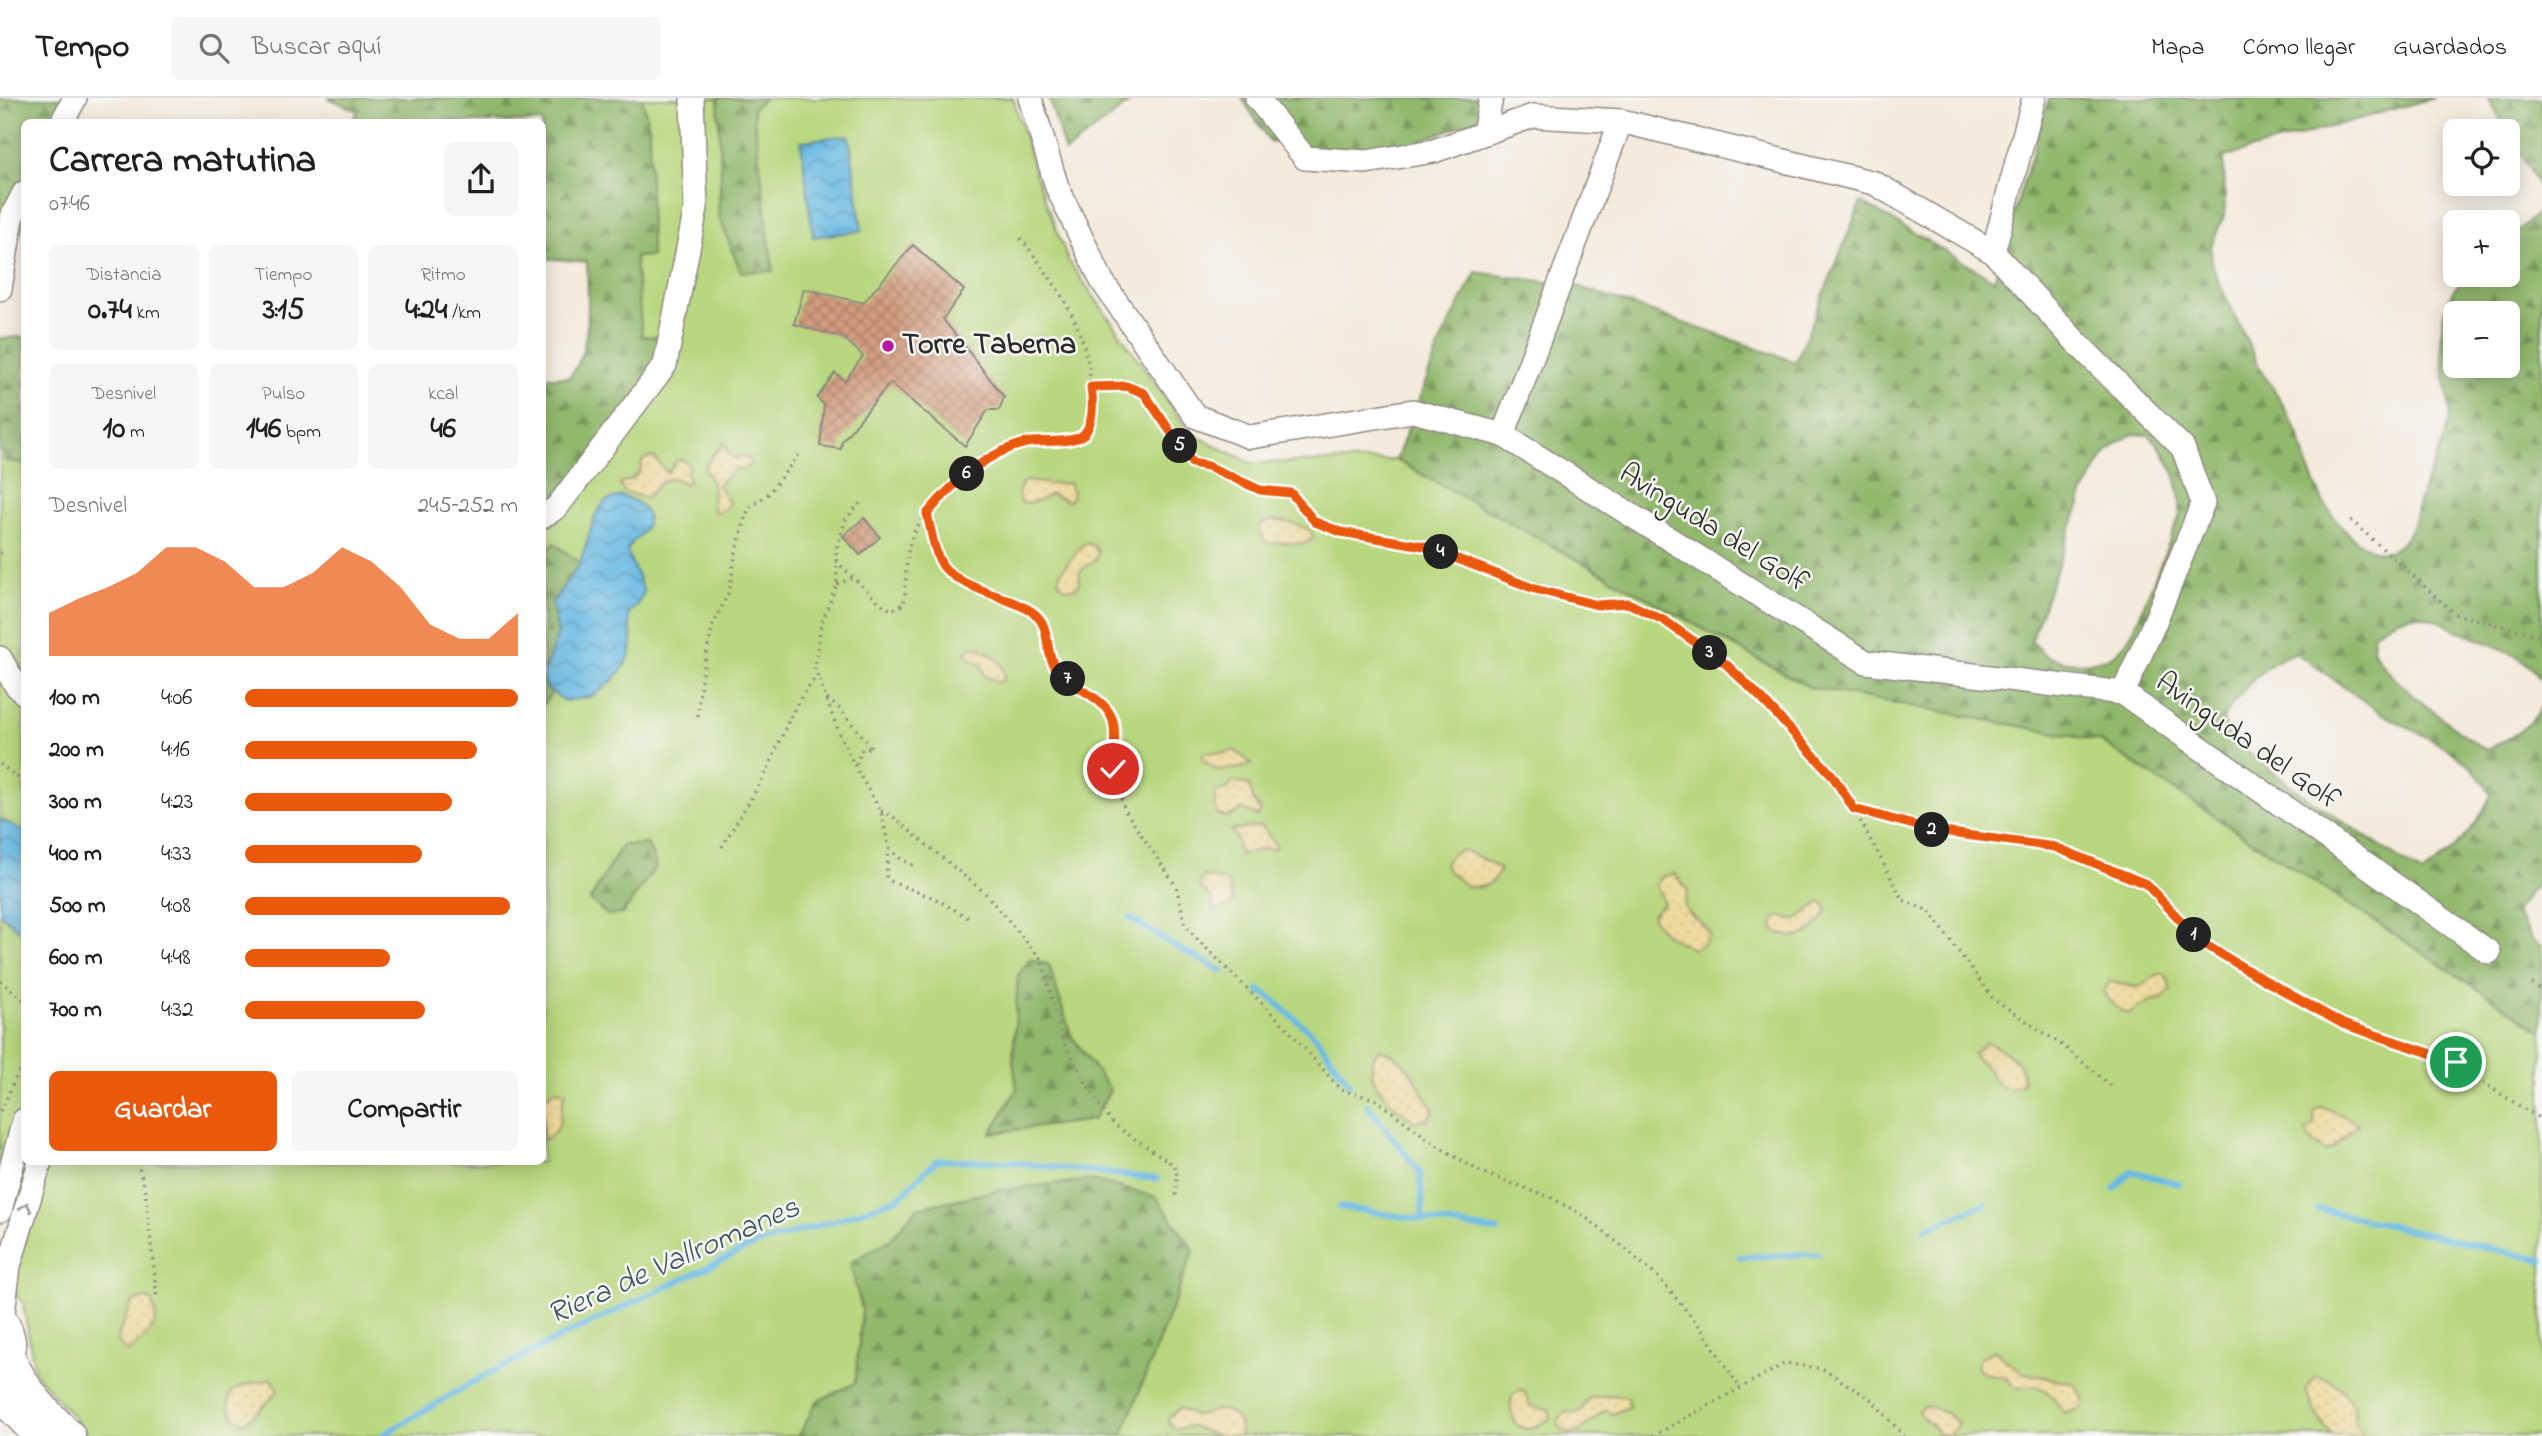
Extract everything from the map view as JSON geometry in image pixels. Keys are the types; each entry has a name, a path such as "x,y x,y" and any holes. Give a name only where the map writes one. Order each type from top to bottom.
{"main road":[{"path":"1,1320 10,1343 4,1367 69,1436"},
{"path":"0,1400 12,1407 41,1436"}],"street":[{"path":"64,119 75,98"},
{"path":"546,514 556,507 665,365 696,208 692,98"},
{"name":"Avinguda del Golf","path":"1030,98 1057,187 1102,281 1195,416 1250,437 1413,411 1503,435 1866,662 2123,693 2489,952"},
{"path":"1257,98 1305,158 1366,162 1434,151 1533,116 1621,121 1874,183 1993,253 2078,344 2183,448 2203,503 2123,693"},
{"path":"1484,134 1491,98"},
{"path":"1993,253 2034,98"},
{"path":"1503,435 1621,121"},
{"path":"0,289 12,216 21,199"},
{"path":"0,658 21,690"},
{"path":"0,1210 21,1131"},
{"path":"1,1320 9,1266 39,1165"}],"path":[{"path":"836,561 878,602 891,610 904,604 912,537 943,495 969,473 1005,451 1025,443 1073,440 1083,435 1091,421 1091,387 1085,346 1074,316 1056,284 1019,236"},
{"path":"1091,387 1126,386 1144,393 1192,463 1208,466 1260,490 1291,493 1315,522 1341,532 1424,546 1535,589 1597,605 1628,603 1665,621 1726,664 1832,775 1854,809 1903,900 1929,911 1994,1000 2065,1047 2112,1087"},
{"path":"698,716 701,679 712,628 730,589 735,556 748,509 768,494 801,452"},
{"path":"860,503 846,519 836,549 837,584 821,624 816,669 839,733 881,811 889,848 886,876 892,882 934,898 972,920"},
{"path":"927,514 940,562 947,572 965,583 1033,612 1045,624 1053,664 1077,689 1103,704 1113,721 1113,769 1124,809 1176,886 1185,923 1195,937 1287,1028 1341,1090 1375,1099 1436,1145 1481,1172 1552,1198 1584,1216 1622,1246 1658,1277 1701,1328 1740,1388"},
{"path":"2351,520 2455,614 2542,636"},
{"path":"0,553 6,555"},
{"path":"837,584 853,578"},
{"path":"723,847 768,767 783,730 807,687 818,675"},
{"path":"826,697 840,709 872,748 862,749 855,766"},
{"path":"0,764 21,780"},
{"path":"1854,809 1936,831 2055,847 2146,884 2201,942 2259,977 2343,1024 2456,1062 2542,1120"},
{"path":"881,811 892,816 985,892 1042,960 1063,1042 1114,1125 1174,1165 1177,1175 1176,1196"},
{"path":"889,848 902,860 915,866"},
{"path":"0,981 21,998"},
{"path":"2532,984 2542,991"},
{"path":"0,1111 6,1102 14,1077 21,1069"},
{"path":"137,1165 145,1188 157,1298"},
{"path":"1653,1436 1786,1363 1823,1369 1872,1400 1904,1436"}],"green space":[{"path":"0,98 75,98 66,119 21,119 21,232 0,285"},
{"path":"328,98 642,98 649,127 651,256 635,257 642,336 662,337 662,366 553,505 546,505 546,377 569,377 577,366 586,338 588,291 587,262 546,258 546,119 354,119 358,111"},
{"path":"596,98 1013,98 1036,176 1068,260 1190,433 1251,463 1396,460 1809,687 2099,741 2542,1031 2542,1436 89,1436 35,1373 23,1303 11,1289 46,1165 546,1165 546,498 637,385"},
{"path":"718,98 765,98 753,108 773,271 741,272 718,214 721,174"},
{"path":"1049,98 1136,98 1065,152"},
{"path":"1242,98 1487,98 1483,117 1409,145 1329,149 1270,142"},
{"path":"2049,98 2433,98 2224,157 2225,213 2211,246 2212,263 2218,280 2262,373 2273,387 2298,433 2323,502 2343,529 2358,542 2373,550 2390,552 2405,539 2412,526 2447,427 2449,408 2445,378 2520,378 2520,301 2448,301 2450,297 2456,287 2520,287 2520,229 2542,209 2542,681 2527,663 2517,656 2430,617 2418,615 2399,618 2372,634 2374,650 2391,675 2424,704 2486,750 2518,732 2531,721 2542,705 2542,877 2515,912 2534,942 2542,947 2542,1031 2100,741 1809,687 1396,460 1442,339 1476,272 1577,286 1796,362 1861,202 1994,280","holes":["2133,434 2149,435 2169,462 2177,482 2180,515 2135,627 2122,647 2109,657 2091,662 2055,659 2031,641 2084,492 2104,456 2117,443","2295,653 2385,715 2459,757 2483,780 2491,795 2478,819 2453,849 2422,874 2300,793 2228,736 2223,719 2245,689 2273,663"]},
{"path":"2488,98 2542,98 2542,191 2520,153 2520,119 2500,119"},
{"path":"2443,319 2443,366 2442,338"},
{"path":"21,337 21,463 5,461 4,451 0,452 0,338"},
{"path":"0,412 5,461 21,463 21,1106 0,1185"},
{"path":"554,543 580,563 552,603 558,634 546,666 546,552"},
{"path":"546,689 552,692 546,701"},
{"path":"648,844 656,866 623,914 607,915 590,900 622,845"},
{"path":"1030,959 1049,965 1071,1035 1110,1090 1093,1120 991,1133 1017,1089 1013,1061 1018,975"},
{"path":"1092,1180 1156,1197 1194,1250 1122,1436 799,1436 816,1402 855,1383 862,1310 850,1263 891,1239 917,1208 1000,1190"}],"sand":[{"path":"722,443 726,444 728,454 736,458 740,455 749,458 750,466 743,470 735,469 718,485 730,504 719,512 713,511 712,483 704,468 716,451 721,449"},
{"path":"654,457 667,473 677,460 683,460 689,465 689,481 684,484 673,479 663,481 647,498 624,492 619,483 630,480 640,472 642,461"},
{"path":"1022,483 1069,483 1073,493 1071,500 1050,494 1033,503 1021,502 1018,494"},
{"path":"1269,520 1291,523 1307,529 1311,531 1313,539 1302,544 1268,544 1261,536 1260,525"},
{"path":"1086,543 1094,546 1098,552 1096,559 1080,571 1076,588 1064,588 1058,581 1061,572"},
{"path":"972,646 996,658 1003,668 1003,681 998,682 985,676 981,664 970,658 966,652"},
{"path":"1234,750 1252,764 1217,770 1203,761 1203,754 1207,752 1225,753"},
{"path":"1233,782 1249,785 1254,802 1261,810 1258,816 1242,810 1227,817 1218,815 1215,791 1226,790"},
{"path":"1262,826 1276,846 1273,850 1266,848 1239,855 1236,837 1231,830"},
{"path":"1462,850 1500,870 1491,882 1483,886 1468,887 1448,871 1445,864 1452,854"},
{"path":"1675,874 1688,890 1684,906 1710,934 1702,945 1693,949 1664,932 1652,915 1664,903 1656,885 1663,876"},
{"path":"1204,876 1228,882 1233,901 1231,905 1214,911 1212,898 1201,889 1200,883"},
{"path":"1820,902 1826,905 1827,912 1806,934 1792,937 1775,931 1775,919 1782,916 1796,920"},
{"path":"2161,973 2166,975 2171,990 2162,999 2152,1000 2129,1014 2121,1011 2103,993 2110,981 2137,987"},
{"path":"1986,1042 2001,1049 2018,1063 2022,1085 2013,1088 2001,1087 1977,1059 1973,1053"},
{"path":"1379,1049 1390,1053 1406,1065 1434,1110 1427,1120 1413,1121 1380,1090 1372,1070 1373,1059"},
{"path":"555,1090 566,1092 559,1125 546,1138 546,1096"},
{"path":"2319,1107 2358,1124 2334,1148 2325,1152 2309,1138 2306,1131 2313,1126 2314,1113"},
{"path":"151,1300 156,1320 142,1340 126,1352 118,1341 119,1333 132,1302"},
{"path":"1994,1350 2021,1372 2075,1384 2083,1398 2082,1408 2065,1413 2052,1396 2040,1388 2015,1388 2005,1377 1983,1373 1977,1368 1979,1359"},
{"path":"2315,1376 2329,1380 2342,1389 2355,1409 2354,1421 2363,1436 2332,1436 2317,1415 2306,1391"},
{"path":"271,1379 278,1391 242,1423 230,1410 230,1397 233,1392 238,1388"},
{"path":"1525,1392 1530,1406 1550,1410 1550,1419 1529,1429 1518,1426 1512,1417 1511,1405 1513,1394"},
{"path":"1609,1395 1628,1397 1629,1407 1612,1414 1606,1410 1578,1432 1569,1433 1559,1427 1559,1418 1566,1412 1577,1413 1590,1398"},
{"path":"1923,1406 1937,1409 1951,1417 1958,1423 1954,1431 1948,1435 1938,1434 1920,1414 1918,1410"},
{"path":"1179,1408 1195,1415 1215,1410 1228,1412 1238,1421 1239,1436 1218,1436 1193,1427 1174,1429 1169,1418"}],"water":[{"path":"849,135 862,231 813,237 801,141"},
{"path":"621,496 640,505 647,514 646,526 627,551 644,592 637,606 629,613 631,652 624,667 600,691 565,701 547,689 546,685 546,666 558,634 552,603 580,563 595,516 605,501"},
{"path":"0,819 21,830 21,932 0,913"}],"building":[{"name":"Torre Taberna","path":"913,245 964,290 943,319 1004,397 999,410 988,410 965,446 890,383 842,441 841,449 820,446 824,405 817,398 835,373 845,381 863,356 844,338 794,324 804,289 863,303"},
{"path":"864,518 880,537 860,555 843,536"}],"waterway":[{"path":"1130,918 1176,947 1222,971"},
{"path":"1258,990 1269,996 1315,1036 1350,1084"},
{"path":"1367,1105 1420,1172 1423,1220"},
{"name":"Riera de Vallromanes","path":"381,1436 475,1381 754,1245 898,1198 937,1160 1010,1162 1157,1179"},
{"name":"Riera de Vallromanes","path":"2114,1189 2131,1171 2179,1184"},
{"name":"Riera de Vallromanes","path":"1925,1229 1985,1204"},
{"name":"Riera de Vallromanes","path":"1339,1207 1498,1231"},
{"name":"Riera de Vallromanes","path":"2318,1209 2542,1260"},
{"name":"Riera de Vallromanes","path":"1740,1257 1818,1254"}],"place":[{"name":"Torre Taberna","path":"888,346"}],"route":[{"path":"1113,769 1113,721 1103,704 1077,689 1053,664 1045,624 1033,612 965,583 947,572 940,562 927,514 943,495 969,473 1005,451 1025,443 1073,440 1083,435 1091,421 1091,387 1126,386 1144,393 1192,463 1208,466 1260,490 1291,493 1315,522 1341,532 1424,546 1535,589 1597,605 1628,603 1665,621 1726,664 1763,700 1832,775 1854,809 1936,831 2055,847 2146,884 2201,942 2259,977 2343,1024 2456,1062"}]}
